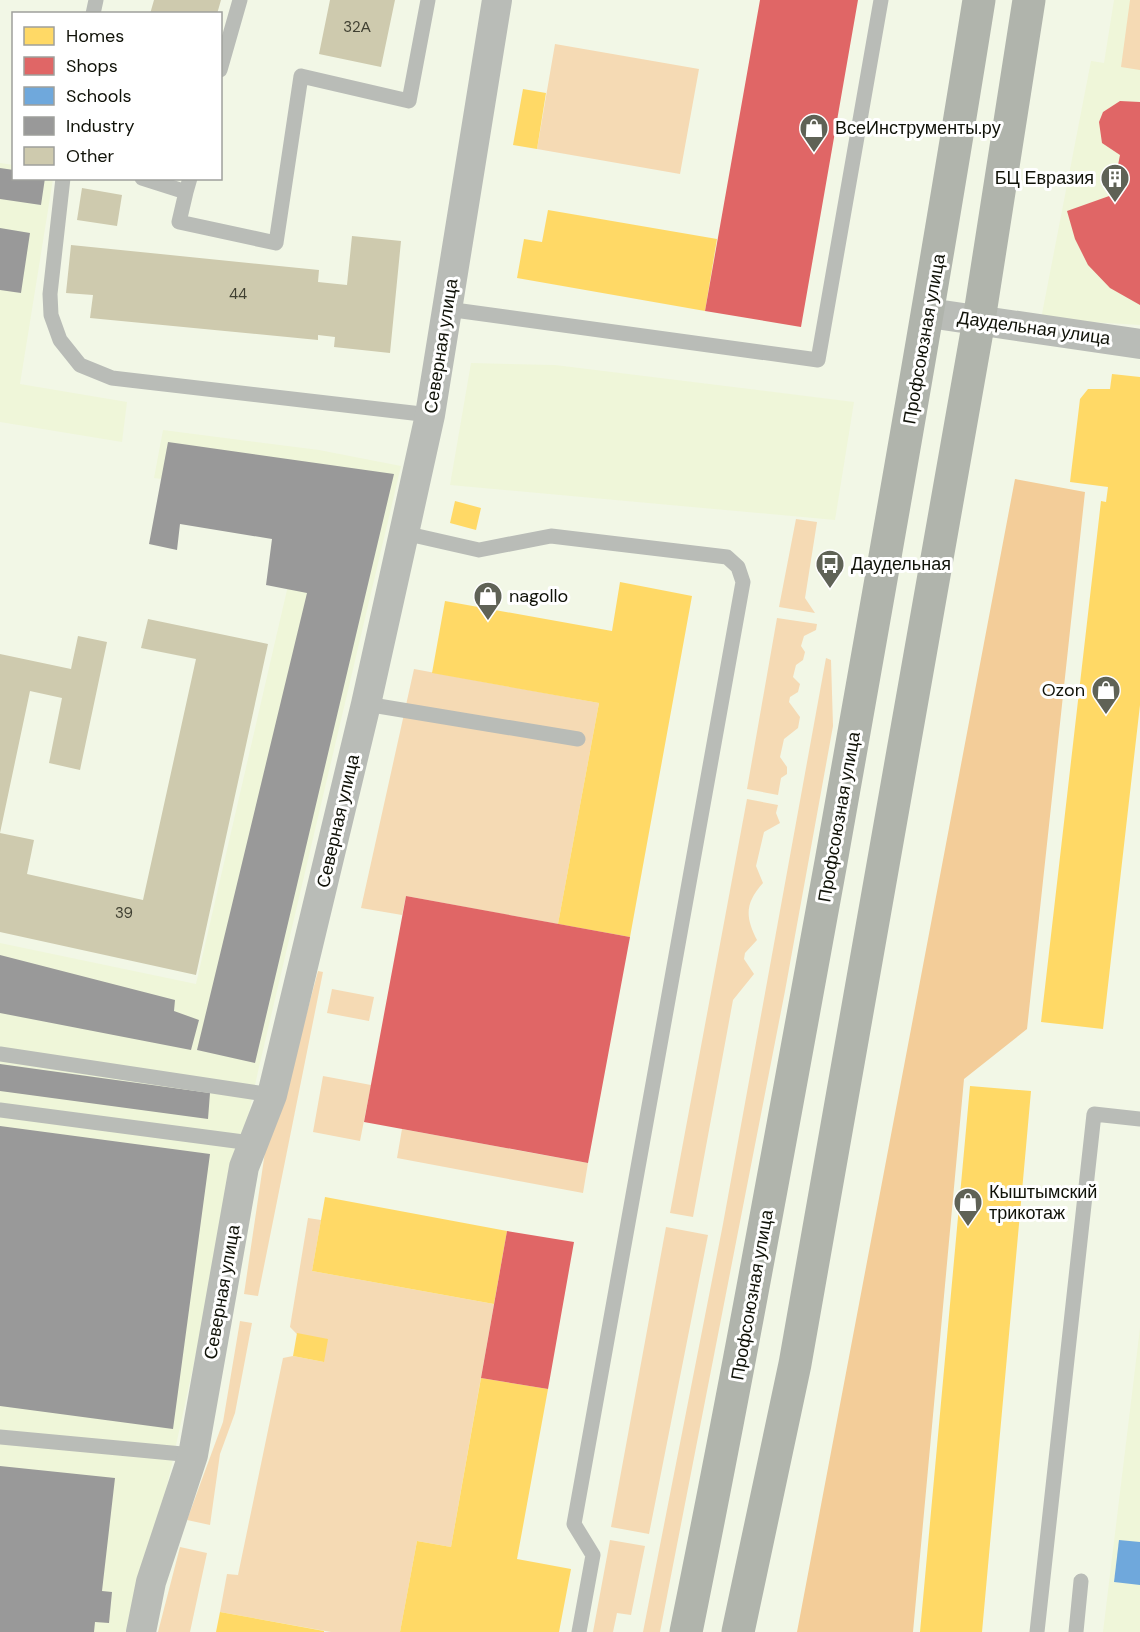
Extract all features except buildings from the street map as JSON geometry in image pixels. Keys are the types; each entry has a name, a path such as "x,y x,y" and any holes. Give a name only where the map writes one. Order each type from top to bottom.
{"main road":[{"name":"Профсоюзная улица","path":"686,1632 742,1356 929,313 979,0"},
{"path":"738,1632 795,1364 979,320 1029,0"}],"street":[{"name":"Северная улица","path":"141,1632 151,1582 194,1455 244,1167 272,1095 366,704 430,415 497,0"},
{"name":"Даудельная улица","path":"929,313 1140,344"}],"lane":[{"path":"222,63 240,0"},
{"path":"155,180 188,185 179,222 276,243 301,76 409,101 428,0"},
{"path":"447,309 818,360 881,0"},
{"path":"63,180 50,294 51,315 60,340 80,365 112,378 430,415"},
{"path":"404,533 479,550 551,536 727,557 738,567 743,582 574,1524 593,1555 579,1632"},
{"path":"366,704 578,739"},
{"path":"0,1054 272,1095"},
{"path":"0,1110 252,1143"},
{"path":"1037,1632 1094,1114 1140,1119"},
{"path":"0,1437 194,1455"},
{"path":"1076,1632 1081,1581"}],"shaded area":[{"path":"1114,0 1140,0 1140,325 1041,319 1091,61 1104,63"},
{"path":"1130,0 1140,0 1140,70 1121,67"},
{"path":"555,44 699,69 680,174 537,149"},
{"path":"0,163 12,165 12,180 53,180 20,384 127,402 122,442 0,422"},
{"path":"471,363 555,365 854,402 835,520 450,485"},
{"path":"163,430 319,450 401,466 259,1067 135,1632 0,1632 0,943 196,984 308,499 154,478"},
{"path":"1015,479 1085,492 1027,1029 964,1079 913,1632 797,1632"},
{"path":"796,519 817,522 805,598 815,613 779,607"},
{"path":"777,618 817,624 816,630 804,636 801,646 805,652 803,660 796,665 793,677 800,684 798,692 790,697 789,702 800,717 798,728 784,739 780,757 787,767 787,774 781,778 778,795 747,789"},
{"path":"826,658 831,660 833,726 785,991 660,1632 643,1632 723,1224"},
{"path":"414,669 599,703 558,924 406,896 402,915 361,908"},
{"path":"747,799 778,805 776,813 780,823 764,832 756,866 763,883 750,904 749,917 757,940 745,953 744,959 754,974 733,1000 693,1217 670,1213"},
{"path":"318,971 323,972 258,1296 244,1294 270,1118 300,1038"},
{"path":"332,989 374,997 369,1021 327,1013"},
{"path":"323,1076 371,1085 360,1141 313,1132"},
{"path":"402,1129 588,1163 583,1193 397,1158"},
{"path":"308,1218 321,1220 312,1271 494,1304 451,1547 417,1541 400,1632 331,1632 220,1612 227,1574 238,1575 283,1358 293,1356 324,1362 290,1327"},
{"path":"666,1227 708,1235 649,1534 611,1527"},
{"path":"240,1321 252,1323 235,1413 220,1454 210,1525 187,1520 223,1422"},
{"path":"1140,1328 1140,1632 1103,1632"},
{"path":"610,1540 645,1546 631,1615 617,1613 613,1632 593,1632"},
{"path":"180,1547 207,1553 190,1632 158,1632"}],"place":[{"name":"ВсеИнструменты.ру","path":"814,154"},
{"name":"БЦ Евразия","path":"1115,204"},
{"name":"Даудельная","path":"830,590"},
{"name":"nagollo","path":"488,622"},
{"name":"Ozon","path":"1106,716"},
{"name":"Кыштымский трикотаж","path":"968,1228"}]}
